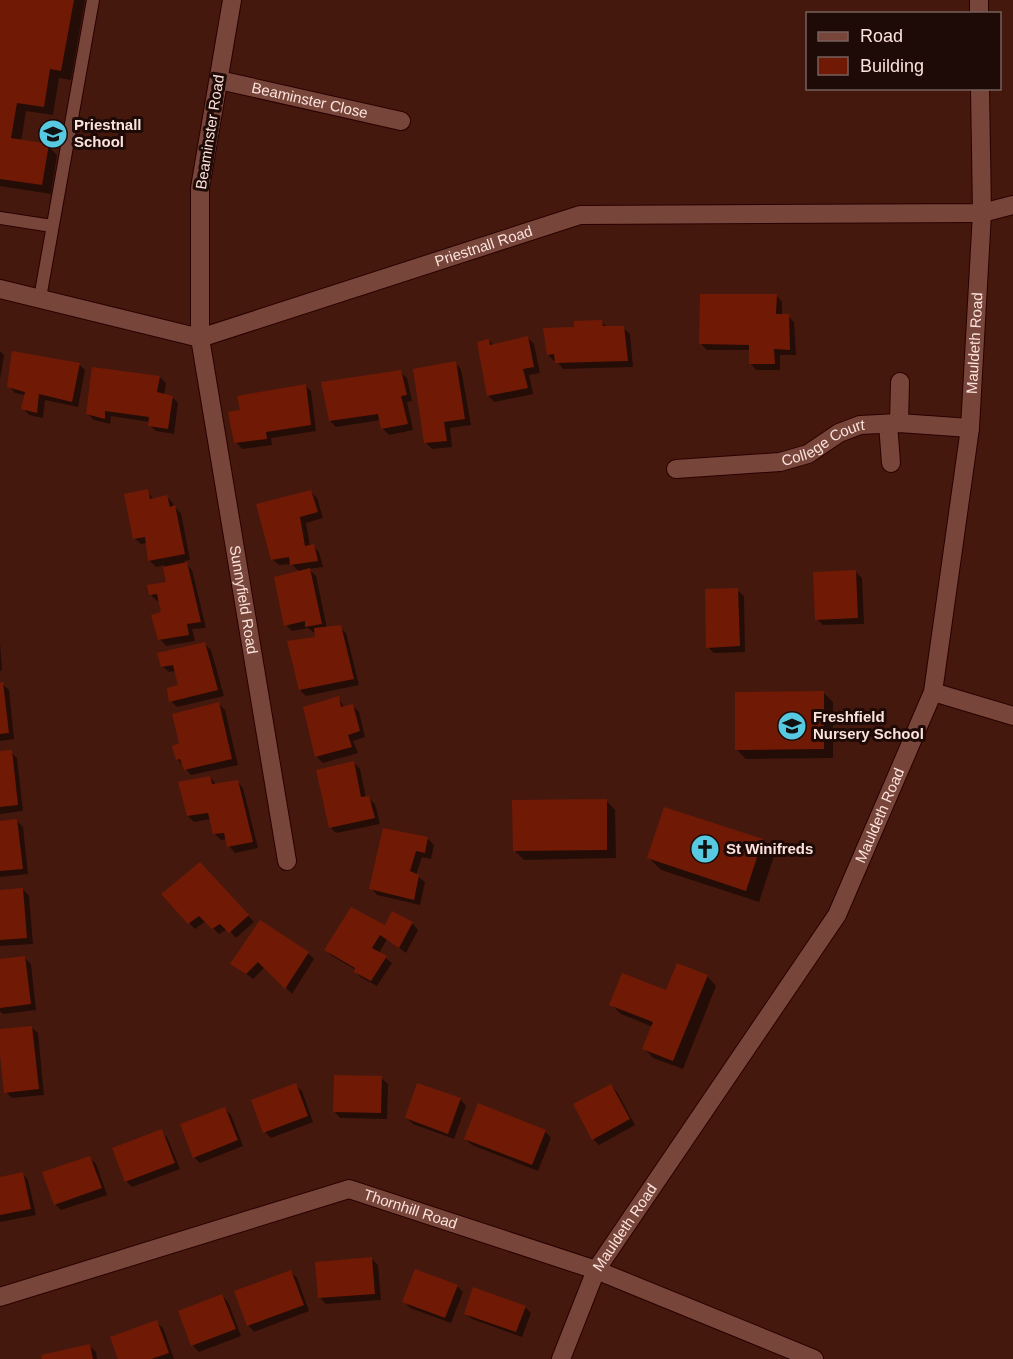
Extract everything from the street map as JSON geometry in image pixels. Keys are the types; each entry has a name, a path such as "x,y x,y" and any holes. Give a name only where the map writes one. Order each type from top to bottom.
{"street":[{"name":"Beaminster Road","path":"200,338 200,188 232,0"},
{"name":"Beaminster Close","path":"219,80 401,120"},
{"name":"Mauldeth Road","path":"561,1359 596,1270 837,915 933,692 970,428 982,213 980,90"},
{"name":"Priestnall Road","path":"200,338 580,215 982,213 1013,205"},
{"path":"0,289 200,338"},
{"name":"Sunnyfield Road","path":"200,338 287,861"},
{"path":"891,463 893,424 900,382"},
{"name":"College Court","path":"676,468 780,462 807,454 839,433 860,425 893,424 970,428"},
{"path":"933,692 1013,716"},
{"name":"Thornhill Road","path":"0,1297 349,1189 596,1270 814,1359"}],"lane":[{"path":"40,298 93,0"},
{"path":"0,218 52,226"}],"building":[{"path":"0,0 74,0 61,71 50,69 44,107 17,103 11,138 49,144 42,185 0,179"},
{"path":"700,294 777,294 776,314 789,314 790,350 774,349 775,364 749,364 749,345 699,344"},
{"path":"602,320 603,326 624,326 628,361 555,363 554,354 547,355 543,328 574,327 574,321"},
{"path":"528,336 534,367 523,369 528,388 487,396 477,342 489,339 490,345"},
{"path":"12,351 80,363 72,402 39,394 37,413 21,409 25,392 7,387"},
{"path":"456,361 465,419 444,422 447,441 424,443 413,369"},
{"path":"92,367 160,376 157,392 173,396 168,429 148,426 149,417 105,411 105,419 86,414"},
{"path":"401,370 407,395 401,396 408,424 381,429 378,414 329,421 321,382"},
{"path":"306,384 311,425 266,432 267,439 234,443 228,412 240,410 237,396"},
{"path":"148,489 150,499 167,495 170,507 175,505 185,554 148,561 145,537 133,539 124,494"},
{"path":"311,490 318,512 300,517 305,546 314,544 318,561 290,565 289,557 271,560 256,504"},
{"path":"187,562 201,622 187,624 189,635 158,640 151,615 161,612 157,594 149,595 147,585 166,582 163,567"},
{"path":"310,568 322,624 305,627 305,621 284,626 274,577"},
{"path":"856,570 858,618 815,620 813,572"},
{"path":"738,588 740,646 706,648 705,589"},
{"path":"341,625 354,679 299,690 287,641 315,637 314,628"},
{"path":"205,642 218,690 169,702 167,688 178,685 173,665 161,667 157,653"},
{"path":"3,682 9,733 0,734 0,683"},
{"path":"824,691 824,749 735,750 735,692"},
{"path":"339,696 341,707 353,704 360,731 348,735 352,747 315,757 303,707"},
{"path":"219,702 232,759 184,770 180,759 176,760 172,746 179,743 172,714"},
{"path":"12,750 18,805 0,807 0,751"},
{"path":"354,761 361,797 369,796 375,818 329,828 316,770"},
{"path":"210,776 212,784 238,780 253,842 227,847 224,833 213,834 208,813 187,816 178,782"},
{"path":"607,799 607,850 513,851 512,800"},
{"name":"St Winifreds","path":"664,807 763,839 746,891 647,858"},
{"path":"17,819 23,869 0,871 0,821"},
{"path":"383,828 428,837 425,853 416,851 410,871 419,875 414,900 369,889"},
{"path":"200,862 249,915 229,933 220,924 212,929 199,916 188,924 161,894"},
{"path":"23,888 27,938 0,940 0,890"},
{"path":"351,907 385,925 392,911 413,922 399,948 380,935 372,948 387,956 371,981 354,972 355,968 324,950"},
{"path":"260,920 309,952 285,989 258,962 246,974 230,964"},
{"path":"25,956 31,1004 0,1008 0,959"},
{"path":"677,963 708,975 673,1061 642,1049 653,1022 609,1005 622,973 666,990"},
{"path":"32,1026 39,1089 4,1093 0,1029"},
{"path":"334,1075 382,1076 381,1113 333,1112"},
{"path":"296,1083 308,1116 263,1133 251,1100"},
{"path":"417,1083 461,1098 448,1134 405,1118"},
{"path":"611,1084 630,1119 592,1140 573,1104"},
{"path":"478,1103 546,1130 532,1165 464,1139"},
{"path":"225,1107 238,1140 193,1158 180,1124"},
{"path":"162,1129 175,1163 125,1182 112,1148"},
{"path":"90,1156 102,1188 54,1205 42,1172"},
{"path":"23,1172 31,1209 0,1215 0,1177"},
{"path":"372,1257 375,1294 318,1298 315,1262"},
{"path":"415,1269 458,1285 445,1318 402,1302"},
{"path":"291,1270 304,1305 247,1326 234,1291"},
{"path":"473,1287 526,1306 516,1332 464,1314"},
{"path":"222,1294 236,1329 191,1346 178,1311"},
{"path":"157,1320 169,1353 151,1359 118,1359 110,1337"},
{"path":"90,1344 93,1359 42,1359 41,1355"}],"place":[{"name":"Priestnall School","path":"53,134"},
{"name":"Freshfield Nursery School","path":"792,726"},
{"name":"St Winifreds","path":"705,849"}]}
